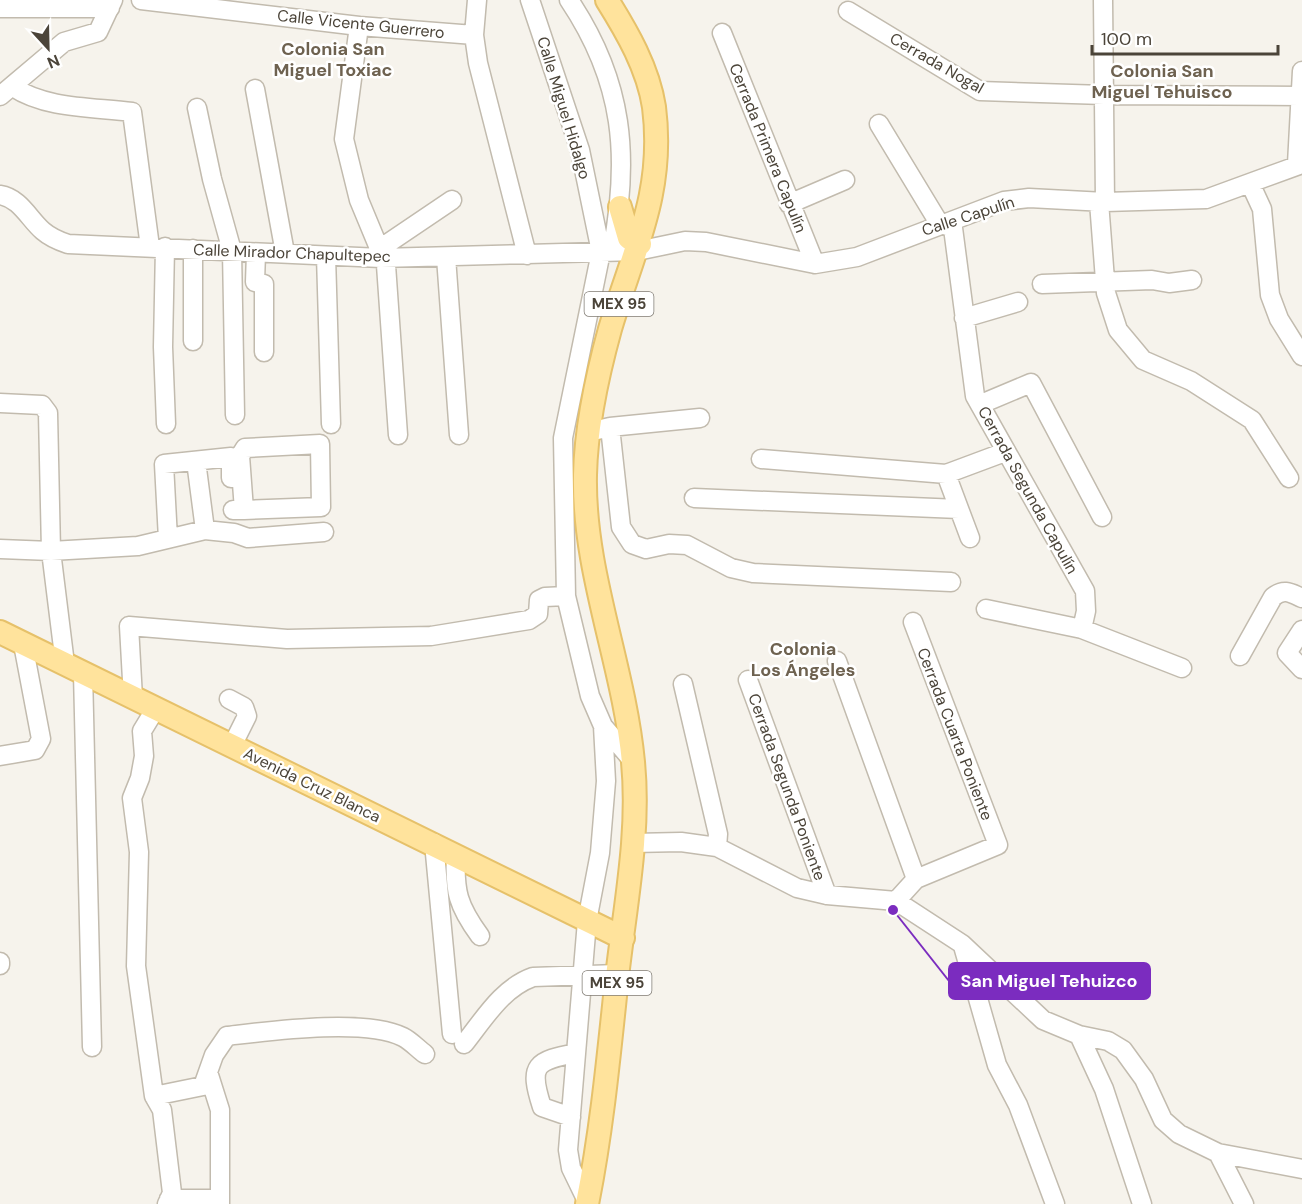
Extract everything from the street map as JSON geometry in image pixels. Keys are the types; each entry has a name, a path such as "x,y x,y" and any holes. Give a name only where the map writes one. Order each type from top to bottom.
{"main road":[{"name":"MEX 95","path":"587,1202 609,1063 635,816 633,761 627,719 594,568 586,519 585,477 588,436 611,327 653,195 657,151 653,105 630,39 607,0"},
{"path":"620,207 629,238 638,248"},
{"name":"Avenida Cruz Blanca","path":"0,632 434,843 623,938"}],"street":[{"name":"Calle Vicente Guerrero","path":"141,0 359,26 474,35"},
{"path":"477,0 474,35 478,63 527,255"},
{"name":"Calle Miguel Hidalgo","path":"530,0 580,150 606,252"},
{"path":"569,0 587,27 614,95 623,154 620,207 606,252 563,438 566,596 590,696 603,726 633,761"},
{"path":"1103,0 1102,202 1106,293 1118,330 1143,360 1191,381 1252,420 1289,478"},
{"path":"0,8 112,4 98,32 64,42 7,91"},
{"name":"Cerrada Nogal","path":"848,11 980,91 1104,95 1300,96"},
{"path":"359,26 344,139 359,200 386,265 398,435"},
{"name":"Cerrada Primera Capulín","path":"722,33 815,264"},
{"path":"1300,164 1302,71"},
{"path":"255,89 285,253"},
{"path":"7,91 49,102 132,112 157,247 166,424"},
{"path":"197,108 212,179 232,251 236,415"},
{"name":"Cerrada Segunda Capulín","path":"879,124 939,223 953,228 975,396 1085,591 1086,611 1082,629"},
{"name":"Calle Capulín","path":"606,252 669,243 706,242 815,264 857,257 939,223 1004,201 1029,198 1102,202 1206,199 1300,164"},
{"path":"789,204 844,180"},
{"path":"1250,183 1262,209 1270,296 1279,318 1302,356"},
{"name":"Calle Mirador Chapultepec","path":"0,195 20,205 42,230 55,239 69,244 326,256 380,254 446,257 606,252"},
{"path":"380,254 452,200"},
{"path":"193,249 193,341"},
{"path":"256,253 255,282 264,284 264,352"},
{"path":"326,256 331,424"},
{"path":"446,257 459,435"},
{"path":"1042,284 1152,280 1169,283 1192,280"},
{"path":"964,318 1018,302"},
{"path":"981,404 1031,383 1101,517"},
{"path":"0,403 42,405 48,413 51,551 74,669 92,1047"},
{"path":"588,436 593,431 610,427 700,418"},
{"path":"610,427 621,527 632,544 646,549 669,544 687,545 731,568 753,573 951,582"},
{"path":"234,533 238,510 240,456 245,448 320,444 321,507 238,510"},
{"path":"761,459 946,474 1005,452"},
{"path":"168,539 164,464 231,457 238,510"},
{"path":"196,460 205,530"},
{"path":"946,474 970,538"},
{"path":"694,498 959,509"},
{"path":"0,549 51,551 138,546 205,530 234,533 248,538 324,532"},
{"path":"1240,656 1273,597 1279,592 1288,591 1302,598"},
{"path":"133,698 129,626 287,639 431,636 529,620 538,614 539,600 544,597 566,596"},
{"path":"986,609 1082,629 1182,668"},
{"name":"Cerrada Cuarta Poniente","path":"913,622 998,845 916,879"},
{"path":"1302,630 1287,653 1302,669"},
{"path":"0,756 35,750 41,739 23,644"},
{"path":"837,661 916,879 896,901"},
{"name":"Cerrada Segunda Poniente","path":"748,680 827,895"},
{"path":"682,684 718,834 717,847"},
{"path":"229,699 244,707 247,716 232,746"},
{"path":"156,708 142,731 144,756 140,778 132,798 139,852 136,966 154,1096 162,1110 172,1193 168,1201 219,1201 220,1110 208,1072"},
{"path":"587,1202 571,1168 568,1150 587,921 600,853 606,781 603,726"},
{"path":"633,843 681,842 717,847 797,888 827,895 896,901 962,944 1042,1020 1079,1035 1108,1041 1123,1050 1144,1078 1163,1120 1179,1134 1218,1153 1302,1169"},
{"path":"434,843 458,1039 509,989 522,980 533,977 618,974"},
{"path":"456,855 455,886 459,903 480,936"},
{"path":"962,944 998,1065 1018,1105 1055,1204"},
{"path":"154,1096 203,1086 214,1055 227,1036 285,1030 372,1028 402,1037 425,1054"},
{"path":"1079,1035 1104,1089 1142,1204"},
{"path":"571,1117 542,1107 536,1088 538,1066 544,1059 576,1053"},
{"path":"1218,1153 1244,1204"}],"place":[{"name":"San Miguel Tehuizco","path":"893,910"}],"district":[{"name":"Colonia San Miguel Toxiac","path":"333,59"},
{"name":"Colonia San Miguel Tehuisco","path":"1162,82"},
{"name":"Colonia Los Ángeles","path":"803,659"}]}
